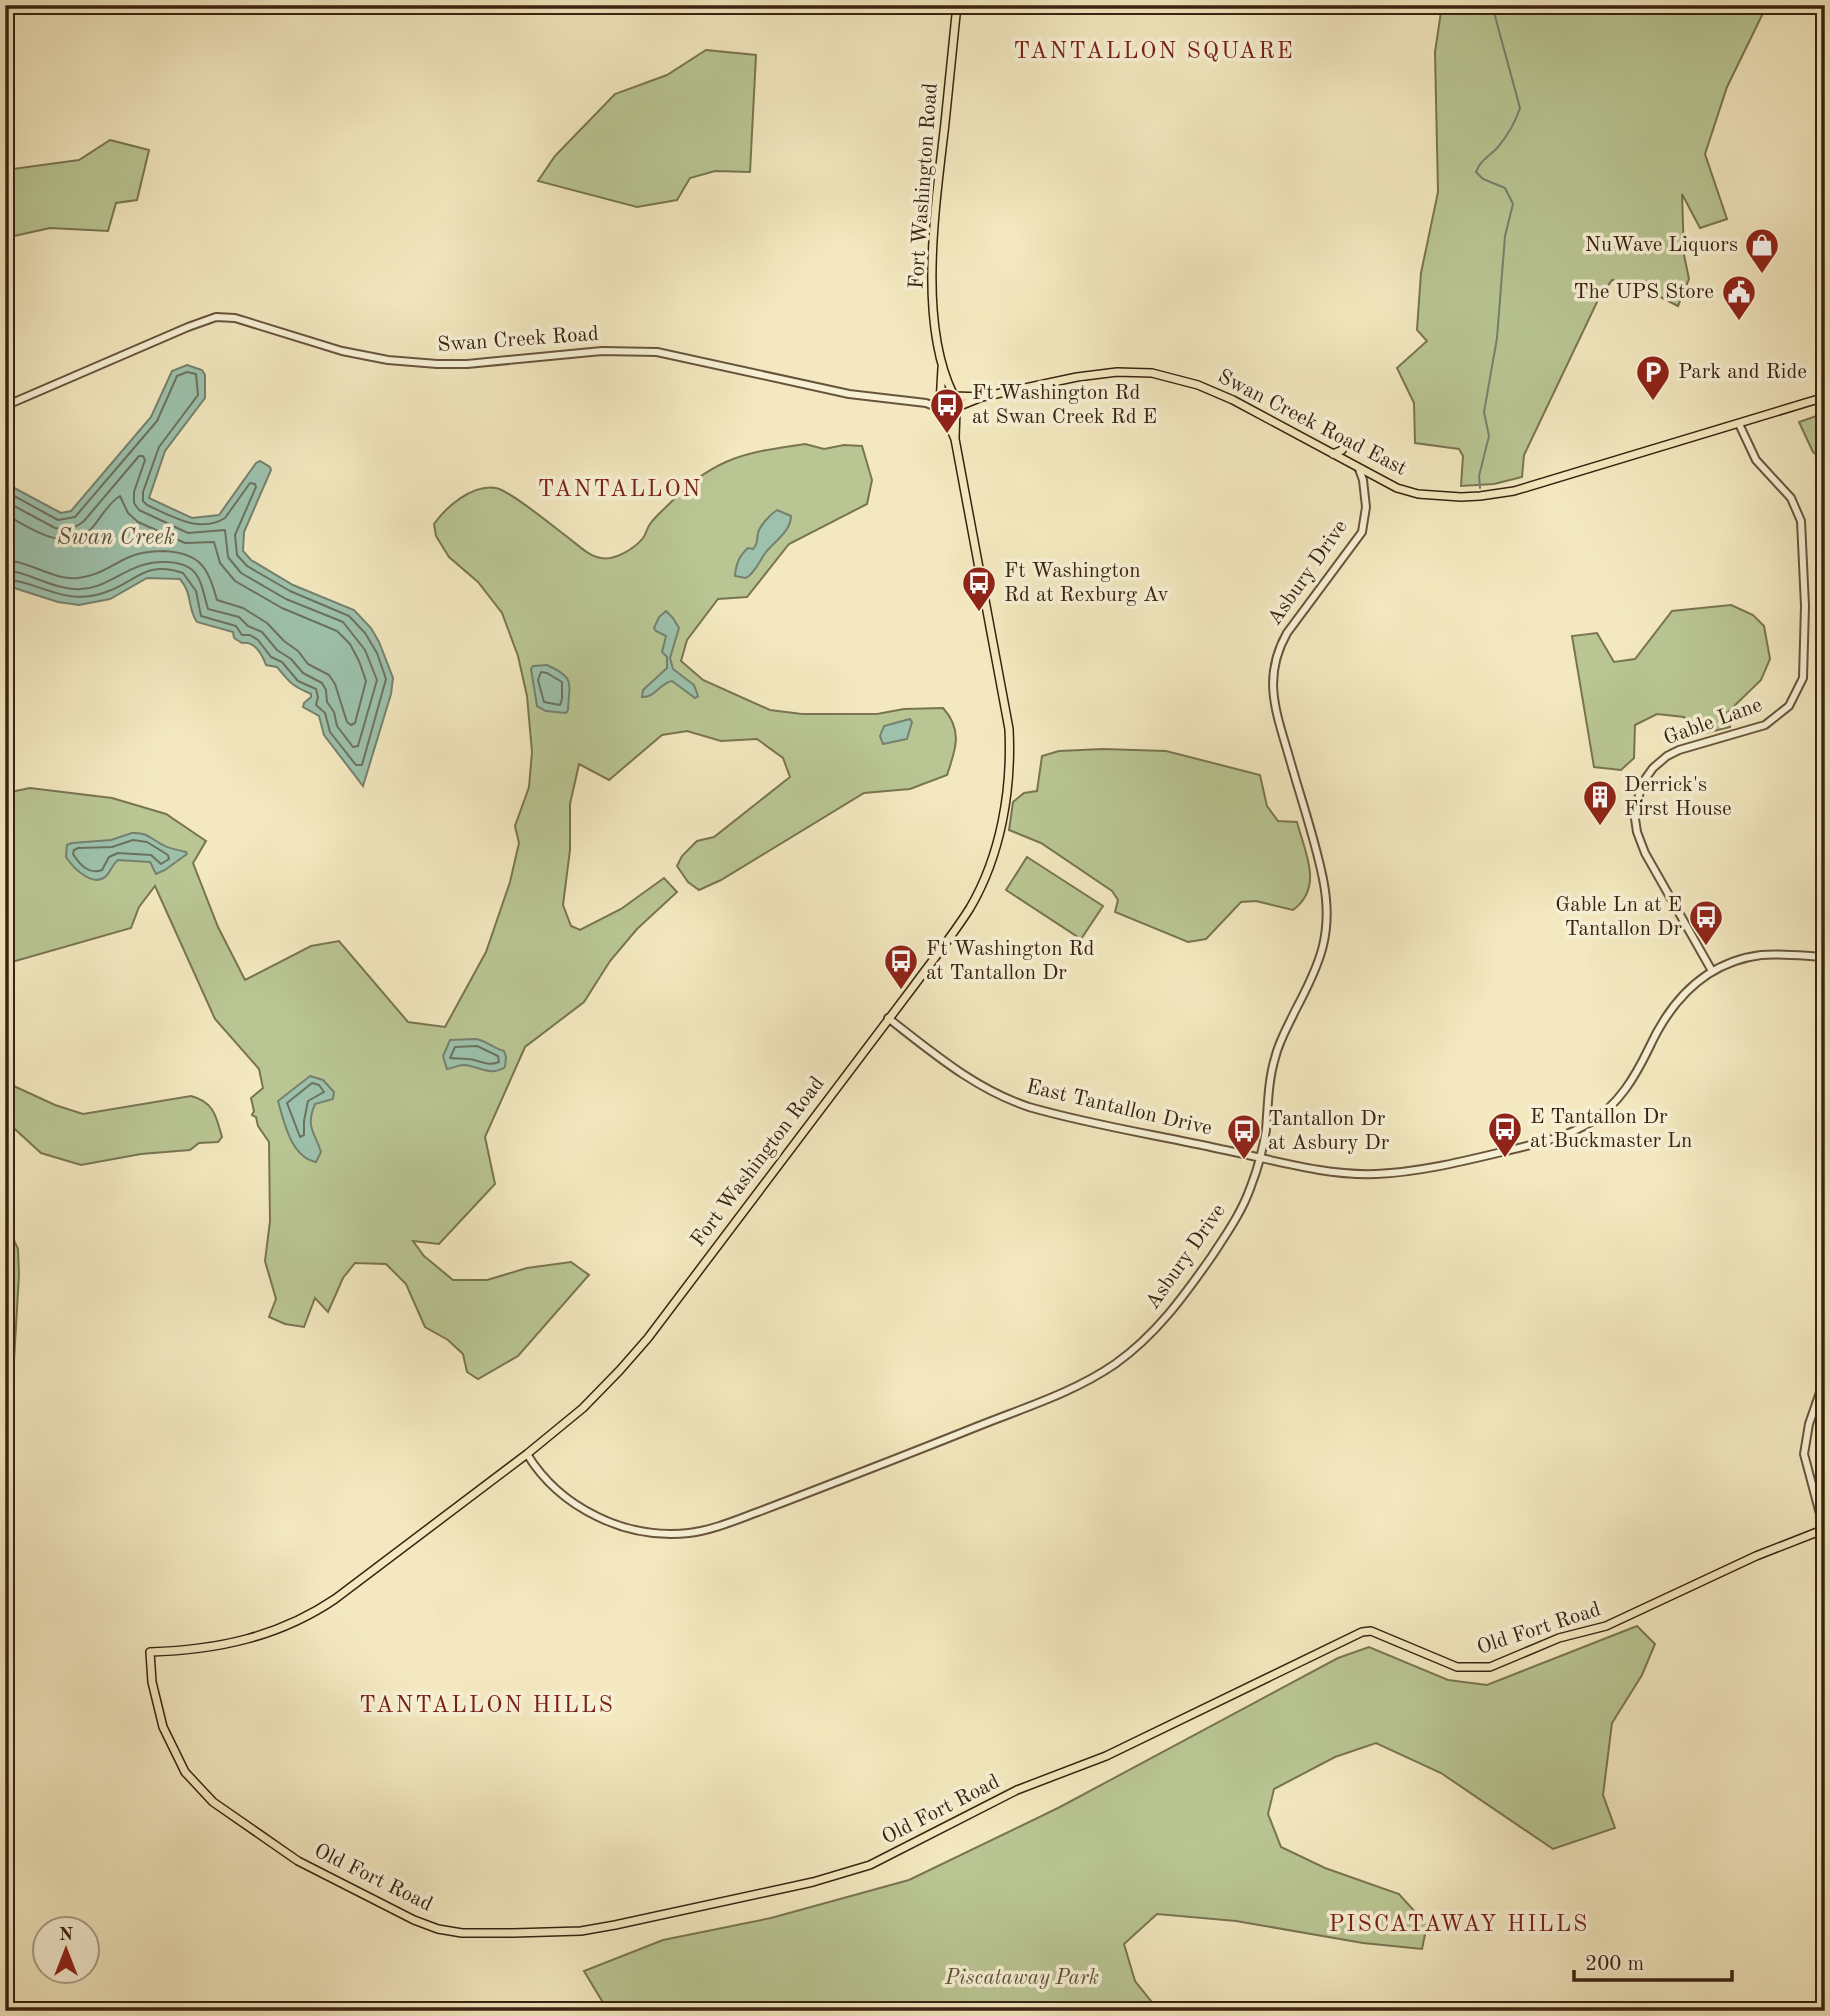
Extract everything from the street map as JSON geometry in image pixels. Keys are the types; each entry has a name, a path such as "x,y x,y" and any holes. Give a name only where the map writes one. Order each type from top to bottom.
{"main road":[{"name":"Fort Washington Road","path":"954,395 942,368 935,326 932,264 957,5"},
{"name":"Fort Washington Road","path":"941,398 942,368"},
{"name":"Swan Creek Road East","path":"956,408 982,397 1093,374 1152,373 1178,378 1211,390 1257,412 1389,486 1436,496 1480,496 1514,491 1825,397"},
{"path":"945,394 954,395 958,402 956,408 951,412 943,410 941,398 945,394"},
{"name":"Swan Creek Road East","path":"954,395 982,397"},
{"name":"Fort Washington Road","path":"955,439 956,408"},
{"name":"Fort Washington Road","path":"150,1652 191,1651 238,1642 271,1633 310,1615 345,1592 527,1454 583,1408 648,1338 953,933 976,895 997,845 1007,787 1009,729 955,439 943,410"},
{"path":"1333,454 1342,450 1349,439"},
{"name":"Old Fort Road","path":"150,1652 152,1682 163,1727 185,1772 213,1802 298,1861 414,1920 438,1929 472,1933 570,1931 615,1925 813,1882 870,1865 1017,1790 1106,1756 1362,1632 1371,1631 1457,1667 1490,1667 1550,1641 1606,1626 1776,1547 1824,1529"}],"street":[{"name":"Swan Creek Road","path":"5,406 188,327 224,316 253,322 333,348 388,360 467,364 602,351 646,351 685,356 849,394 926,403 943,410"},
{"name":"Swan Creek Road","path":"926,403 941,398"},
{"name":"Gable Lane","path":"1712,971 1645,853 1637,832 1634,812 1643,782 1660,761 1687,747 1765,725 1789,706 1803,678 1805,606 1801,521 1791,498 1756,460 1739,424"},
{"name":"Asbury Drive","path":"527,1454 537,1470 555,1489 593,1515 640,1531 673,1534 714,1528 1047,1400 1112,1366 1140,1345 1166,1318 1238,1216 1252,1185 1261,1157 1276,1053 1325,943 1328,921 1322,876 1276,717 1272,691 1278,652 1291,626 1362,532 1366,507 1359,469"},
{"name":"East Tantallon Drive","path":"888,1018 964,1077 1010,1101 1051,1113 1328,1171 1385,1173 1445,1165 1562,1136 1592,1121 1625,1091 1665,1016 1688,990 1712,971 1733,962 1763,955 1825,957"},
{"path":"1824,1529 1804,1454 1809,1424 1825,1378"}],"green space":[{"path":"1442,5 1767,5 1727,87 1705,154 1727,219 1700,228 1682,194 1684,255 1689,279 1678,306 1645,289 1612,280 1598,300 1524,455 1522,477 1494,484 1461,486 1463,456 1459,449 1415,443 1414,403 1397,368 1427,341 1417,330 1421,273 1438,192 1435,52"},
{"path":"706,50 756,55 750,172 715,171 690,178 677,200 637,207 538,181 555,156 615,94 667,75"},
{"path":"110,140 149,150 137,200 116,203 108,231 50,228 5,238 5,170 79,160"},
{"path":"1825,413 1825,461 1813,452 1799,422"},
{"path":"805,444 824,449 844,445 862,446 872,480 867,504 789,544 747,597 718,599 687,640 681,661 703,680 770,710 802,714 877,714 904,709 943,708 953,724 956,740 947,775 910,789 864,793 721,880 699,890 688,882 677,866 682,856 697,841 714,837 790,777 783,758 757,739 721,741 687,731 662,735 609,780 579,764 570,804 570,850 563,905 571,926 580,930 621,909 664,878 677,892 637,929 610,961 584,1002 525,1047 485,1137 495,1184 439,1244 413,1241 424,1256 453,1280 487,1280 527,1268 571,1262 589,1275 518,1356 478,1379 467,1372 463,1354 448,1340 425,1327 406,1284 386,1264 355,1263 343,1278 328,1312 315,1298 304,1327 285,1324 269,1317 276,1299 265,1261 270,1221 269,1142 258,1126 256,1117 252,1115 254,1111 251,1098 263,1088 259,1069 215,1019 155,886 139,907 131,928 5,964 5,793 30,788 112,798 166,814 206,841 193,863 218,927 245,980 311,946 339,941 408,1022 445,1027 486,952 510,882 519,843 515,826 529,787 532,752 527,696 518,656 502,613 478,582 449,557 436,536 434,524 445,511 469,493 496,488 522,503 588,553 601,558 612,558 630,550 676,497 691,483 721,464 751,453"},
{"path":"1731,605 1753,615 1764,626 1770,659 1761,680 1727,713 1730,727 1693,736 1684,717 1657,714 1635,725 1634,758 1621,770 1594,767 1572,636 1597,633 1614,662 1635,659 1672,611"},
{"path":"1059,751 1166,751 1260,775 1267,806 1278,821 1297,822 1310,869 1308,891 1302,901 1293,910 1256,901 1241,902 1206,939 1188,942 1115,912 1118,900 1112,891 1041,843 1009,830 1013,802 1024,793 1037,791 1042,756"},
{"path":"1027,857 1103,906 1081,939 1006,890"},
{"path":"5,1082 55,1105 83,1114 191,1096 209,1106 216,1116 222,1137 218,1142 199,1143 190,1150 141,1154 81,1165 41,1153 5,1120"},
{"path":"5,1221 18,1249 19,1275 14,1360 5,1387"},
{"name":"Piscataway Park","path":"1637,1626 1655,1644 1642,1675 1612,1723 1603,1795 1615,1828 1553,1849 1441,1773 1376,1743 1335,1757 1274,1789 1268,1814 1281,1847 1325,1868 1399,1894 1427,1925 1422,1949 1363,1943 1236,1921 1157,1914 1124,1944 1135,1981 1159,2011 608,2011 584,1971 663,1940 771,1918 909,1880 1060,1807 1338,1658 1369,1647 1448,1680 1487,1685"}],"water":[{"name":"Swan Creek","path":"187,365 202,370 205,375 205,398 165,451 149,498 192,518 219,515 256,463 260,461 270,467 244,532 243,551 251,560 293,585 354,610 371,628 393,678 391,694 363,786 324,735 319,716 303,707 311,694 291,683 277,667 266,665 257,649 234,638 233,632 197,622 187,590 180,579 147,578 110,599 79,605 58,602 5,585 5,483 61,513 71,511 151,417 172,371"},
{"path":"777,510 791,516 785,531 749,576 735,576 740,557 748,548 753,549 761,527"},
{"path":"666,611 679,628 670,658 673,669 694,685 698,696 695,698 672,681 647,697 642,697 643,690 667,668 667,657 662,652 666,636 654,628 659,617"},
{"path":"547,665 563,674 569,682 566,713 546,711 537,706 531,669 533,666"},
{"path":"910,719 912,722 907,739 883,744 880,736 884,726"},
{"path":"132,833 145,835 187,854 156,874 150,862 118,860 108,874 97,880 79,872 66,857 67,845 72,843 111,840"},
{"path":"476,1039 504,1051 505,1067 495,1071 464,1065 447,1069 443,1056 450,1040"},
{"path":"310,1076 323,1080 334,1092 333,1099 315,1104 312,1112 312,1130 321,1152 316,1162 300,1153 290,1138 278,1101"}],"waterway":[{"path":"1480,488 1479,476 1489,436 1484,412 1497,338 1505,236 1513,204 1505,188 1483,179 1476,172 1505,138 1520,108 1492,5"}],"place":[{"name":"NuWave Liquors","path":"1762,275"},
{"name":"The UPS Store","path":"1739,322"},
{"name":"Park and Ride","path":"1653,402"},
{"name":"Ft Washington Rd at Swan Creek Rd E","path":"947,435"},
{"name":"Ft Washington Rd at Rexburg Av","path":"979,613"},
{"name":"Derrick's First House","path":"1600,827"},
{"name":"Gable Ln at E Tantallon Dr","path":"1706,947"},
{"name":"Ft Washington Rd at Tantallon Dr","path":"901,991"},
{"name":"E Tantallon Dr at Buckmaster Ln","path":"1505,1159"},
{"name":"Tantallon Dr at Asbury Dr","path":"1244,1161"}],"district":[{"name":"TANTALLON SQUARE","path":"1154,51"},
{"name":"TANTALLON","path":"620,489"},
{"name":"TANTALLON HILLS","path":"487,1705"},
{"name":"PISCATAWAY HILLS","path":"1459,1924"}]}
